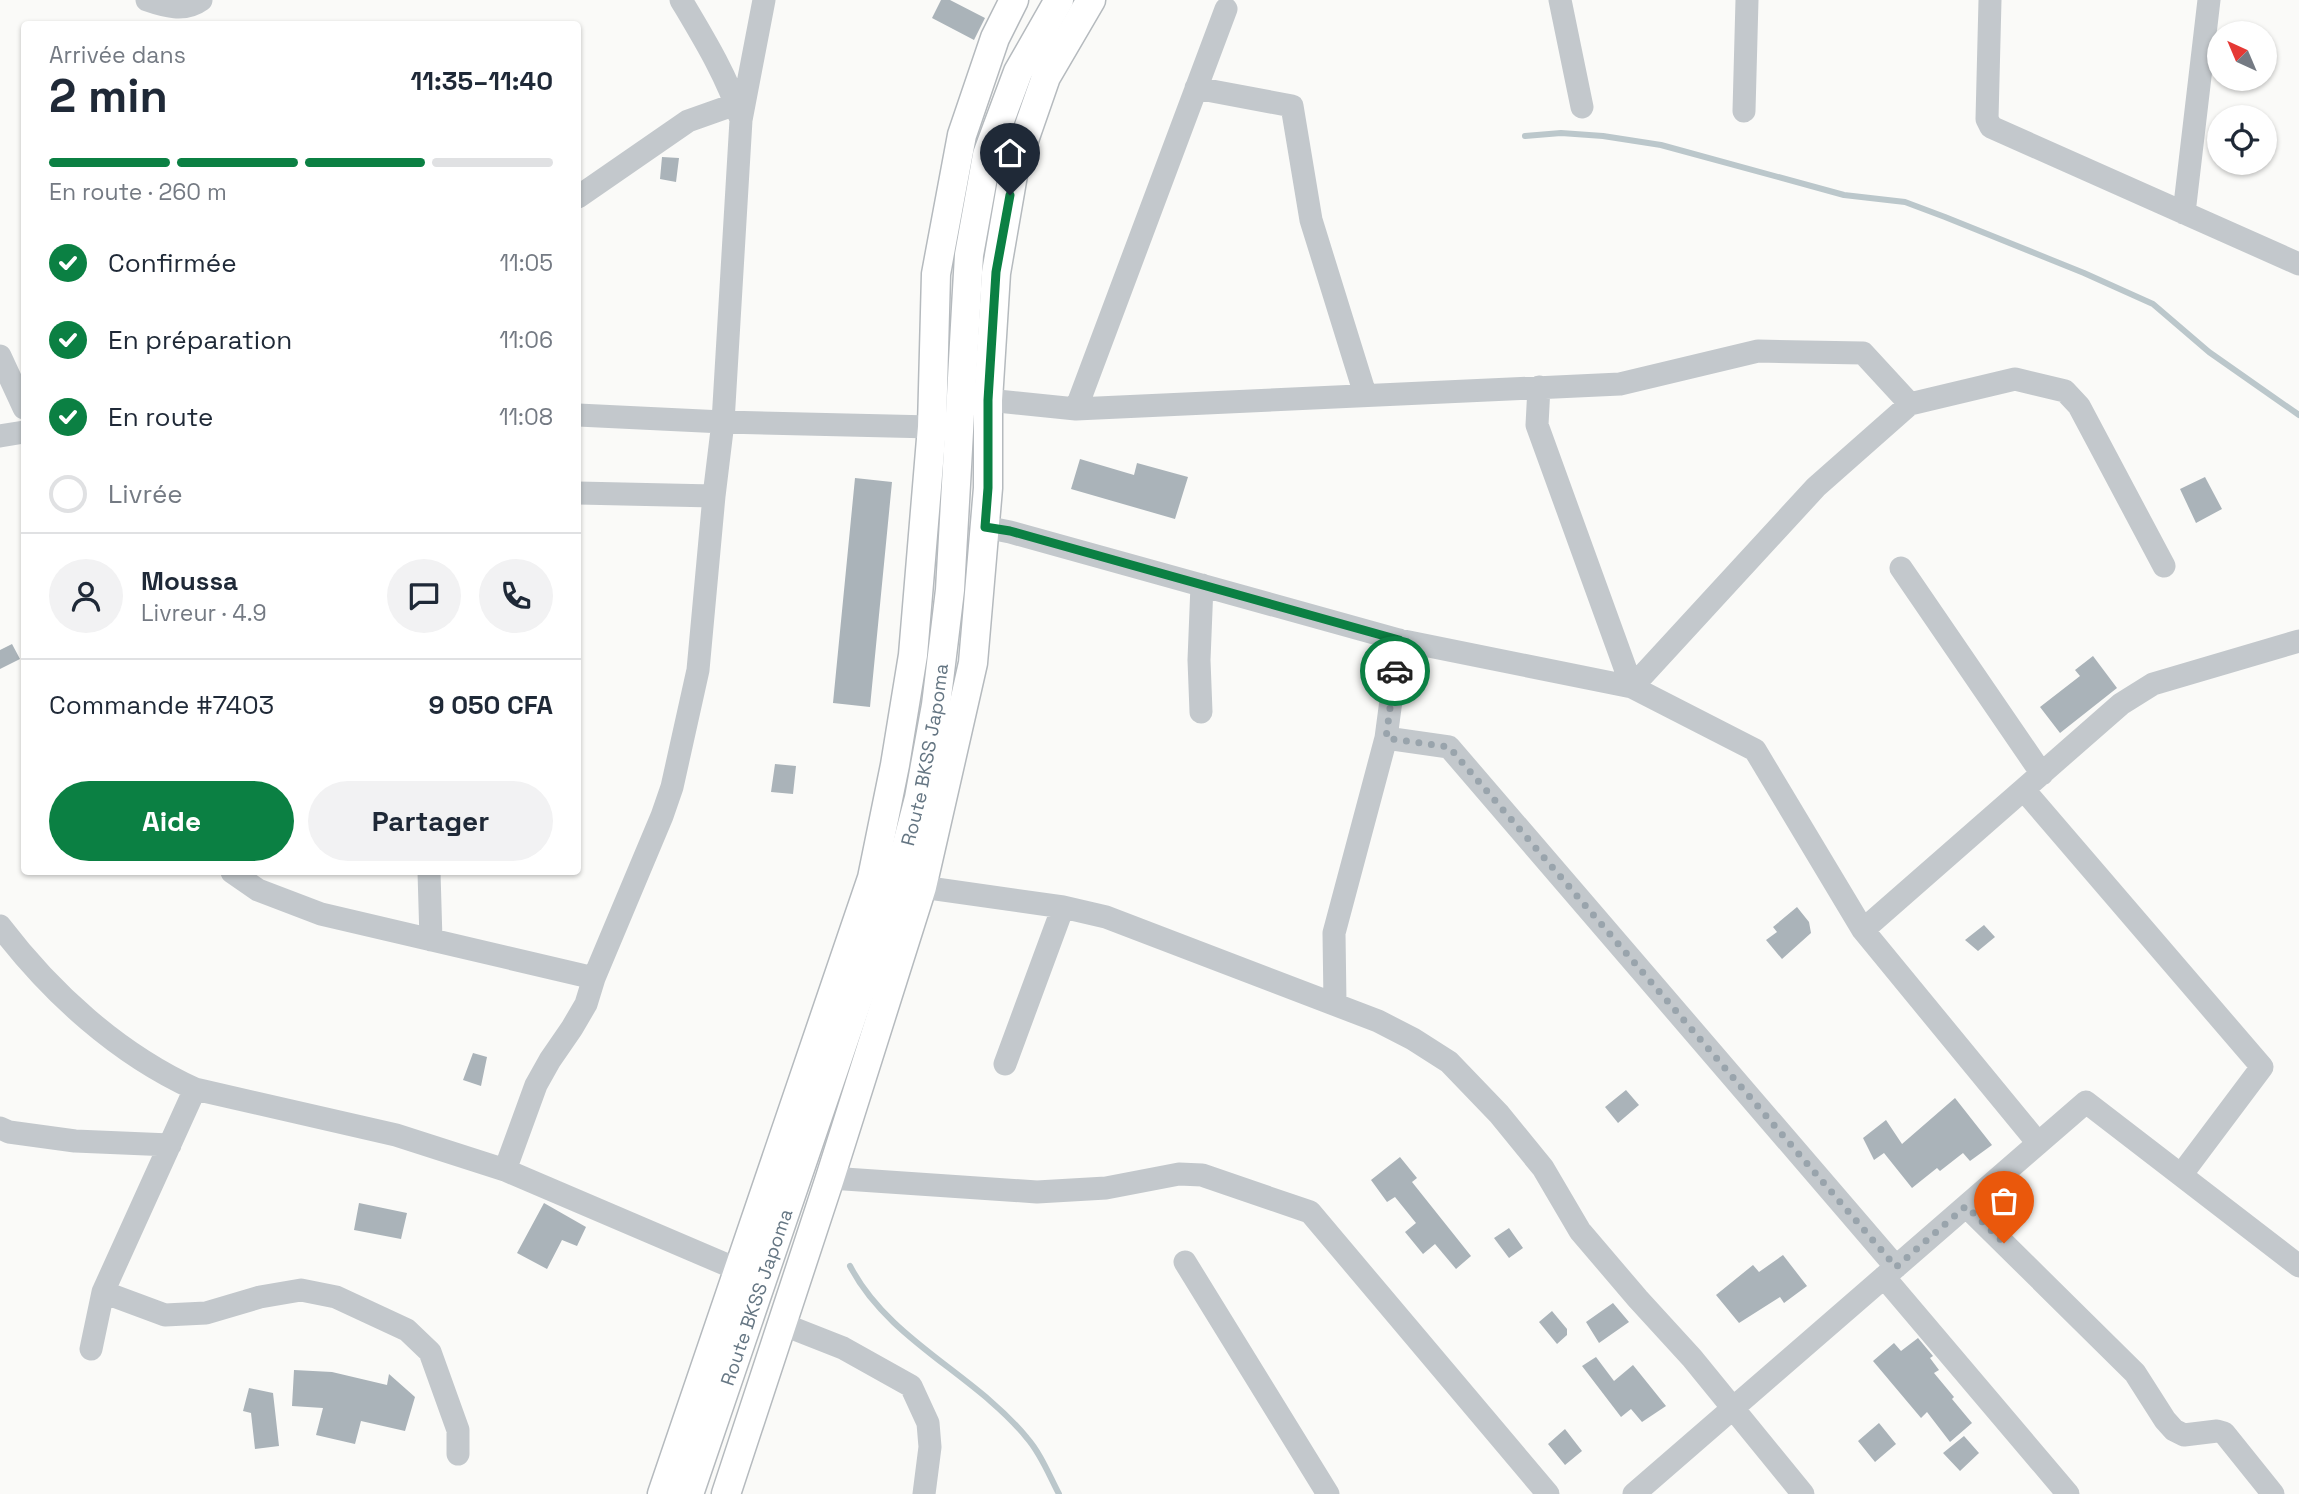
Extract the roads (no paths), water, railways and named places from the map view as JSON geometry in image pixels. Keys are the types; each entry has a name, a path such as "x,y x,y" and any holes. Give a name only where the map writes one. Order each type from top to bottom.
{"main road":[{"path":"662,1494 872,878 895,765 913,655 932,427 936,274 962,135 995,38 1014,0"},
{"name":"Route BKSS Japoma","path":"689,1494 895,890 919,798 936,705 950,590 969,255 987,155 1018,72 1059,0"},
{"path":"726,1494 922,887 973,663 988,488 988,400 996,272 1014,169 1046,77 1091,0"}],"street":[{"path":"147,0 175,8 201,0"},
{"path":"681,0 739,112"},
{"path":"505,1170 536,1084 586,1004 594,978 662,816 672,787 698,670 723,422 739,112 764,0"},
{"path":"1560,0 1582,107"},
{"path":"1744,111 1747,0"},
{"path":"1990,0 1987,119 1992,127 2299,264"},
{"path":"2184,213 2209,0"},
{"path":"1076,409 1226,9"},
{"path":"1196,88 1292,106 1311,220 1365,394"},
{"path":"581,195 688,121 739,112"},
{"path":"988,400 1076,409 1620,384 1758,351 1863,353 1910,404"},
{"path":"0,356 21,402"},
{"path":"1632,687 1816,487 1910,404 2015,379 2066,391 2079,406 2164,566"},
{"path":"1539,387 1537,425 1632,687"},
{"path":"581,415 932,427"},
{"path":"0,436 21,432"},
{"path":"581,493 714,496"},
{"path":"985,527 1010,531 1399,640 1632,687 1755,750 1863,930 2038,1143"},
{"path":"1901,568 2042,774"},
{"path":"1201,712 1199,660 1202,585"},
{"path":"1335,1003 1334,933 1386,738 1399,640"},
{"path":"1863,930 2121,704 2153,684 2299,641"},
{"path":"1386,738 1449,747 1890,1272 2068,1494"},
{"path":"2024,790 2262,1067 2181,1175"},
{"path":"241,875 258,881 321,914 594,978"},
{"path":"429,875 431,940"},
{"path":"922,887 1106,917 1378,1021 1413,1039 1448,1062 1499,1114 1543,1168 1580,1231 1733,1408 1802,1494"},
{"path":"1005,1064 1063,908"},
{"path":"0,926 61,996 116,1043 168,1076 195,1088 396,1135 505,1170 739,1270"},
{"path":"91,1349 103,1292 195,1088"},
{"path":"1634,1494 2086,1102 2299,1266"},
{"path":"0,1128 9,1132 75,1141 170,1146"},
{"path":"830,1178 1037,1192 1106,1188 1179,1174 1202,1175 1310,1212 1548,1494"},
{"path":"1966,1206 2136,1373 2174,1430 2184,1435 2217,1431 2224,1433 2273,1494"},
{"path":"1185,1262 1328,1494"},
{"path":"103,1292 165,1315 206,1313 260,1297 301,1290 336,1297 407,1330 430,1352 458,1430 458,1454"},
{"path":"782,1324 843,1348 912,1387 928,1423 930,1447 925,1494"}],"waterway":[{"path":"1525,136 1561,133 1661,145 1844,195 1905,202 2084,273 2153,304 2209,352 2299,415"},
{"path":"850,1266 887,1316 1006,1415 1032,1444 1059,1494"}]}
